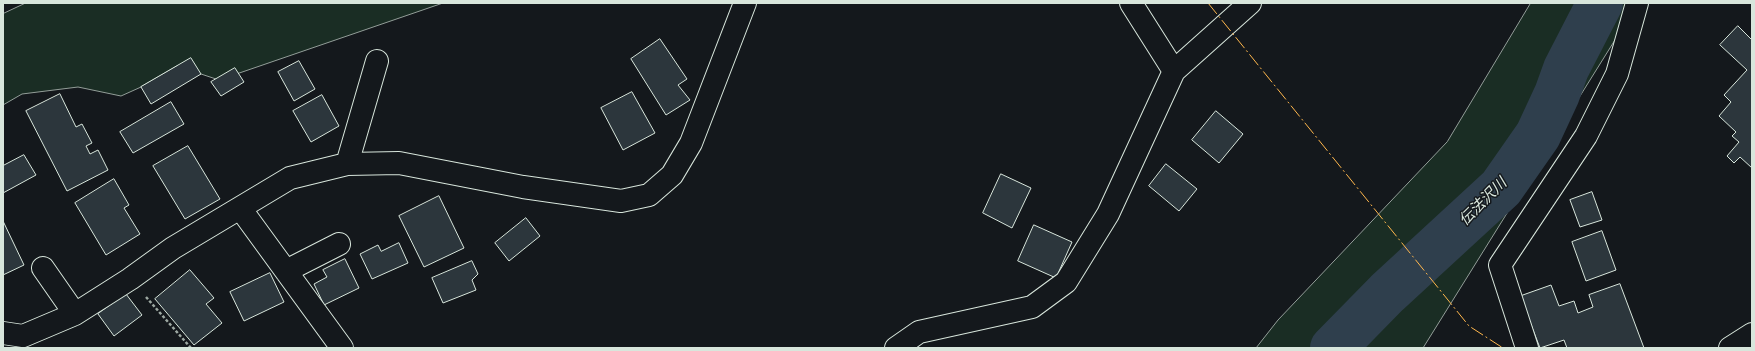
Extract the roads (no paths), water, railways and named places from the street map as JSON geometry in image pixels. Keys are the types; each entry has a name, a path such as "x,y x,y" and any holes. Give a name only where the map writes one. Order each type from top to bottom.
{"street":[{"path":"3,333 23,336 75,314 130,279 173,248 290,178 347,164 398,163 523,187 621,201 649,195 672,175 691,143 745,3"},
{"path":"1131,3 1174,71"},
{"path":"896,348 919,332 1032,307 1066,282 1108,214 1174,71 1250,3"},
{"path":"1527,348 1500,265 1586,136 1617,74 1637,3"},
{"path":"347,164 377,61"},
{"path":"240,208 342,348"},
{"path":"286,271 339,244"},
{"path":"43,268 75,314"},
{"path":"1730,348 1752,334"}],"waterway":[{"name":"伝法沢川","path":"1333,348 1387,293 1501,188 1538,135 1557,94 1566,69 1600,3"}]}
